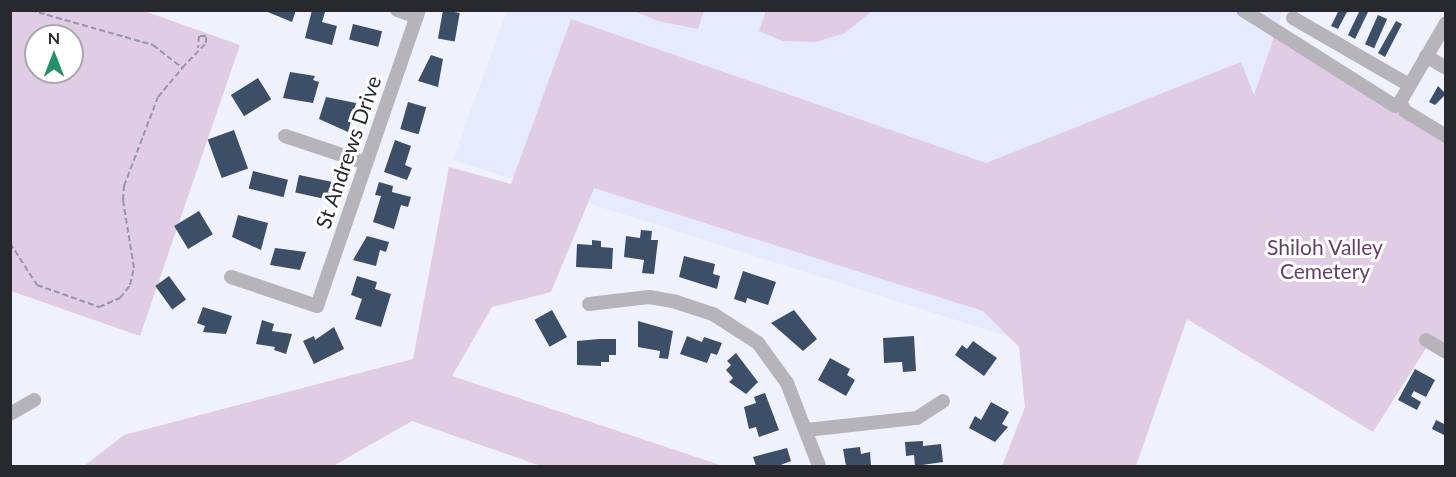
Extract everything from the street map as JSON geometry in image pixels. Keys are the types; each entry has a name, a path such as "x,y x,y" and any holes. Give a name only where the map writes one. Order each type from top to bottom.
{"street":[{"path":"396,10 418,14"},
{"path":"1243,10 1398,102 1405,111 1446,136"},
{"name":"St Andrews Drive","path":"231,277 317,306 418,14"},
{"path":"1293,18 1409,85"},
{"path":"1398,102 1446,23"},
{"path":"1426,57 1446,68"},
{"path":"285,136 366,163"},
{"path":"589,304 649,297 712,314 758,343 787,383 819,466"},
{"path":"1426,340 1446,352"},
{"path":"10,414 34,400"},
{"path":"806,430 917,418 943,401"}],"path":[{"path":"30,10 153,45 182,68"},
{"path":"10,243 37,285 99,307 120,298 130,285 134,268 123,200 124,186 158,97 198,48"}],"shaded area":[{"path":"507,11 1283,11 1154,383 453,160"}],"green space":[{"path":"766,10 872,11 845,33 816,42 783,41 759,31"},
{"path":"11,11 144,11 240,45 140,336 11,291"},
{"path":"634,11 704,11 698,29 658,21"},
{"name":"Shiloh Valley Cemetery","path":"571,19 986,163 1241,62 1254,95 1274,37 1445,143 1445,343 1433,337 1373,432 1187,319 1136,466 1002,466 1025,407 1019,347 983,311 594,188 551,292 492,307 452,376 723,466 541,466 412,421 333,466 84,466 124,435 413,359 449,167 511,184"}],"building":[{"path":"263,10 296,10 292,22"},
{"path":"312,10 325,12 322,22 337,26 332,45 305,38"},
{"path":"443,10 460,13 455,42 438,39"},
{"path":"1339,10 1348,10 1338,29 1331,26"},
{"path":"1360,10 1369,10 1355,39 1348,35"},
{"path":"1378,15 1387,19 1374,48 1365,44"},
{"path":"1396,21 1402,24 1385,57 1378,53"},
{"path":"353,24 382,31 378,47 349,40"},
{"path":"431,55 443,59 438,87 418,81"},
{"path":"290,72 315,76 313,80 319,82 313,103 283,98"},
{"path":"258,78 271,99 244,116 231,95"},
{"path":"1438,86 1446,94 1435,105 1429,102"},
{"path":"326,97 356,103 348,132 319,119"},
{"path":"408,102 426,107 419,134 400,129"},
{"path":"234,130 248,169 222,178 208,140"},
{"path":"395,140 411,146 405,165 412,168 407,180 384,172"},
{"path":"253,171 288,180 284,197 249,188"},
{"path":"299,175 331,182 328,199 295,193"},
{"path":"379,182 393,186 392,192 411,197 408,207 401,205 394,229 373,222 381,196 375,195"},
{"path":"199,211 213,234 188,249 174,226"},
{"path":"238,215 268,223 261,250 232,237"},
{"path":"641,230 652,231 651,240 658,240 654,274 642,273 644,260 624,257 626,236 640,238"},
{"path":"367,236 389,242 386,252 380,250 376,266 353,260"},
{"path":"592,240 601,241 601,247 613,248 612,269 576,267 577,244 592,245"},
{"path":"275,248 306,252 300,270 270,265"},
{"path":"684,256 715,264 713,274 720,276 717,289 679,277"},
{"path":"743,271 776,282 768,305 747,298 746,303 734,299"},
{"path":"169,276 186,299 172,309 155,286"},
{"path":"357,276 377,282 375,289 391,294 381,327 355,319 362,299 351,295"},
{"path":"203,307 232,316 226,334 203,332 205,326 197,323"},
{"path":"552,310 567,337 550,347 535,320"},
{"path":"794,310 817,339 803,351 771,323"},
{"path":"262,320 274,324 272,331 292,334 286,354 274,350 275,347 256,344"},
{"path":"638,321 673,331 668,359 659,358 660,351 638,347"},
{"path":"334,327 344,349 314,364 303,341 314,336 315,340"},
{"path":"687,336 702,342 704,337 722,343 717,355 711,353 707,363 680,354"},
{"path":"914,336 916,371 903,372 902,362 884,363 883,338"},
{"path":"616,339 616,355 609,355 609,362 601,362 601,366 577,365 577,341"},
{"path":"973,341 997,358 984,376 955,355 962,345 967,349"},
{"path":"736,353 758,382 746,394 729,382 733,378 726,370 731,365 727,361"},
{"path":"830,358 850,369 847,375 855,380 846,396 818,380"},
{"path":"1415,369 1435,380 1426,397 1414,391 1411,396 1421,402 1417,410 1398,400"},
{"path":"765,393 779,430 759,437 756,427 749,429 744,407 756,403 754,397"},
{"path":"991,402 1009,412 1002,424 1008,427 995,442 969,428 975,416 981,420"},
{"path":"1436,420 1446,425 1446,436 1432,429"},
{"path":"923,441 923,446 941,444 943,462 915,466 914,455 906,456 905,442"},
{"path":"860,447 861,454 870,452 871,466 846,466 843,449"},
{"path":"787,448 791,461 778,466 756,466 753,457"}]}
